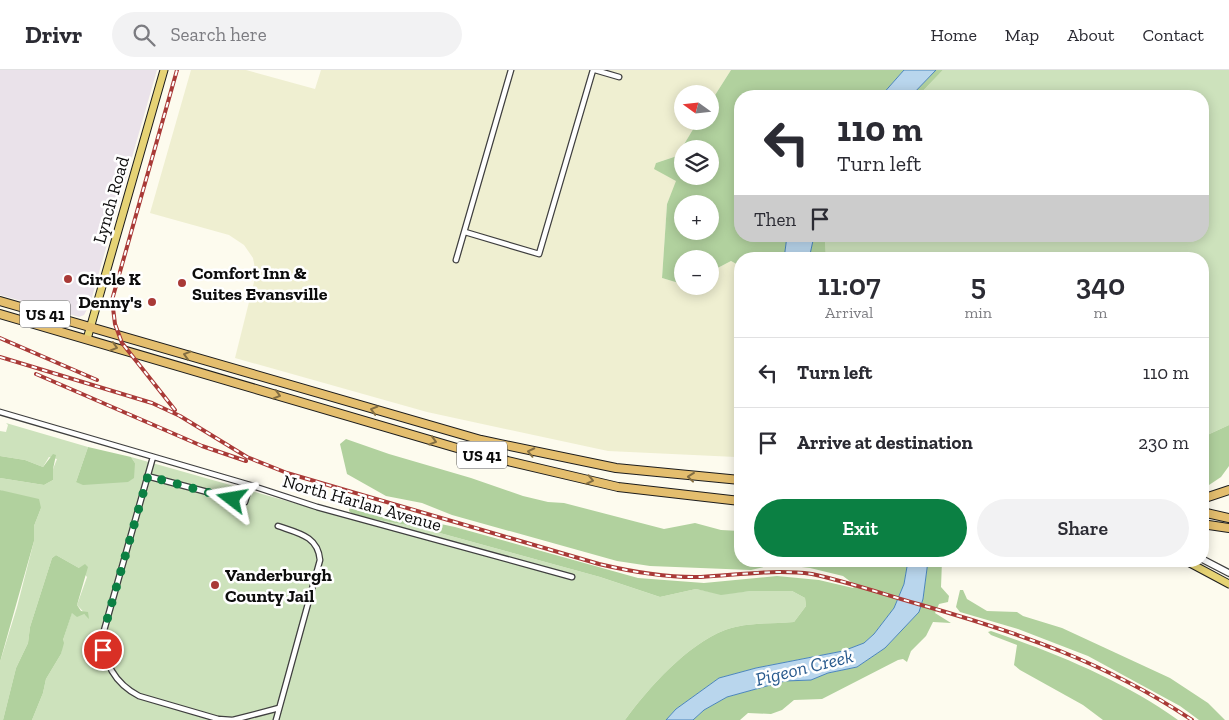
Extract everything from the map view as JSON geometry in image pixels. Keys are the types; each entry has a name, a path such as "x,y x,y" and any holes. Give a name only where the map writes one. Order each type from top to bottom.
{"highway":[{"name":"US 41","path":"0,301 509,447 616,468 734,479"},
{"name":"US 41","path":"0,314 509,462 618,487 734,501"},
{"path":"1209,497 1229,490"},
{"path":"1209,514 1229,518"},
{"path":"1209,525 1229,528"}],"main road":[{"name":"Lynch Road","path":"86,339 164,70"},
{"path":"1197,567 1229,584"}],"street":[{"path":"456,260 512,70"},
{"path":"465,232 539,254 594,70 619,77"},
{"name":"North Harlan Avenue","path":"0,412 250,485 317,507 572,577"},
{"path":"153,457 103,634 103,650 109,668 128,690 139,696 218,719 233,720 279,708"},
{"path":"148,476 245,502 250,485"},
{"path":"276,720 320,560 319,549 306,536 278,526"},
{"path":"1209,563 1229,574"}],"shaded area":[{"path":"0,70 157,70 90,304 84,315 79,317 0,295"}],"green space":[{"path":"191,70 246,70 315,89 321,70 731,70 719,89 719,85 674,85 674,130 693,130 687,140 674,140 674,157 656,163 674,178 675,185 667,204 662,278 674,282 674,295 719,295 719,267 731,261 734,263 734,457 608,451 427,412 235,358 256,274 253,258 244,245 229,235 150,213"},
{"path":"731,70 904,70 886,90 734,90 734,242 786,242 785,252 734,252 734,263 731,261 719,267 719,250 674,250 674,282 662,278 667,204 674,185 719,185 719,140 687,140 693,130 719,130 719,89"},
{"path":"936,70 943,70 924,90 917,90"},
{"path":"943,70 1229,70 1229,425 1209,434 1209,252 826,252 825,242 1209,242 1209,90 924,90"},
{"path":"674,157 674,180 654,169 656,163"},
{"path":"813,242 825,242 826,252 811,252"},
{"path":"6,423 88,447 76,482 135,463 131,457 344,517 349,512 355,516 418,527 600,577 660,597 696,589 721,594 751,591 792,591 805,598 806,606 794,622 733,627 711,637 683,656 670,668 645,694 625,720 32,720 43,693 46,679 61,654 63,640 72,612 84,614 89,618 77,605 87,577 79,568 56,555 52,558 30,627 28,643 16,668 3,720 0,720 0,662 17,607 34,541 34,526 41,508 0,490 0,478 44,485 53,480 53,469 57,459 49,457 43,467 25,460 0,456 0,431 6,432 8,425"},
{"path":"1229,425 1229,466 1221,477 1209,485 1209,434"},
{"path":"346,439 523,496 548,502 564,503 664,529 695,523 721,530 734,531 734,567 764,567 751,570 650,566 617,561 452,515 422,503 386,496 347,474 340,444"},
{"path":"88,447 131,457 135,463 134,478 128,482 83,485 76,482"},
{"path":"53,454 56,455 53,480 44,485 0,478 0,456 25,460 43,467"},
{"path":"0,490 39,499 41,508 34,526 34,541 0,662"},
{"path":"350,505 455,527 638,578 704,583 777,576 819,580 853,588 855,585 843,576 802,567 907,567 904,584 894,608 874,634 864,643 843,651 756,668 719,678 676,709 666,720 625,720 657,681 683,656 697,646 733,627 751,624 794,622 806,606 805,598 792,591 751,591 721,595 696,589 660,597 600,577 418,527 355,516 349,511"},
{"path":"56,555 79,568 85,564 88,567 77,605 81,611 88,612 89,619 84,614 77,617 72,613 63,640 61,654 46,679 43,693 32,720 3,720 16,668 28,643 30,627 52,558"},
{"path":"927,567 942,567 941,587 949,596 948,602 939,604 935,613 951,623 933,622 926,636 911,651 907,662 903,659 898,660 822,699 794,700 782,710 771,714 748,713 740,720 693,720 704,710 727,697 785,681 810,680 828,673 857,667 885,648 919,612 923,599"},
{"path":"960,590 963,590 967,599 987,611 1017,612 1023,616 1062,628 1170,678 1208,703 1225,720 1199,720 1180,706 1088,656 1018,629 960,612 956,607"},
{"path":"991,631 1088,669 1134,692 1178,720 1103,720 1083,705 1020,670 1014,665 1017,645 991,635 988,632"}],"water":[{"path":"904,70 936,70 917,90 886,90"},
{"path":"786,242 813,242 811,252 785,252"},
{"name":"Pigeon Creek","path":"907,567 927,567 923,599 919,612 885,648 857,667 828,673 811,680 785,681 727,697 704,710 693,720 666,720 676,709 719,678 756,668 843,651 864,643 874,634 894,608 904,584"}],"railway":[{"path":"175,410 122,343 115,324 112,300 177,70"},
{"path":"0,338 97,380"},
{"path":"0,357 152,403 180,416 247,457 287,473 599,564 675,577 770,572 812,574 955,615 1025,638 1093,665 1126,681 1192,720"},
{"path":"36,374 202,446 246,461"}],"place":[{"name":"Circle K","path":"68,279"},
{"name":"Comfort Inn & Suites Evansville","path":"182,283"},
{"name":"Denny's","path":"152,302"},
{"name":"Vanderburgh County Jail","path":"215,585"}],"route":[{"path":"103,650 103,634 148,476 232,499"}]}
